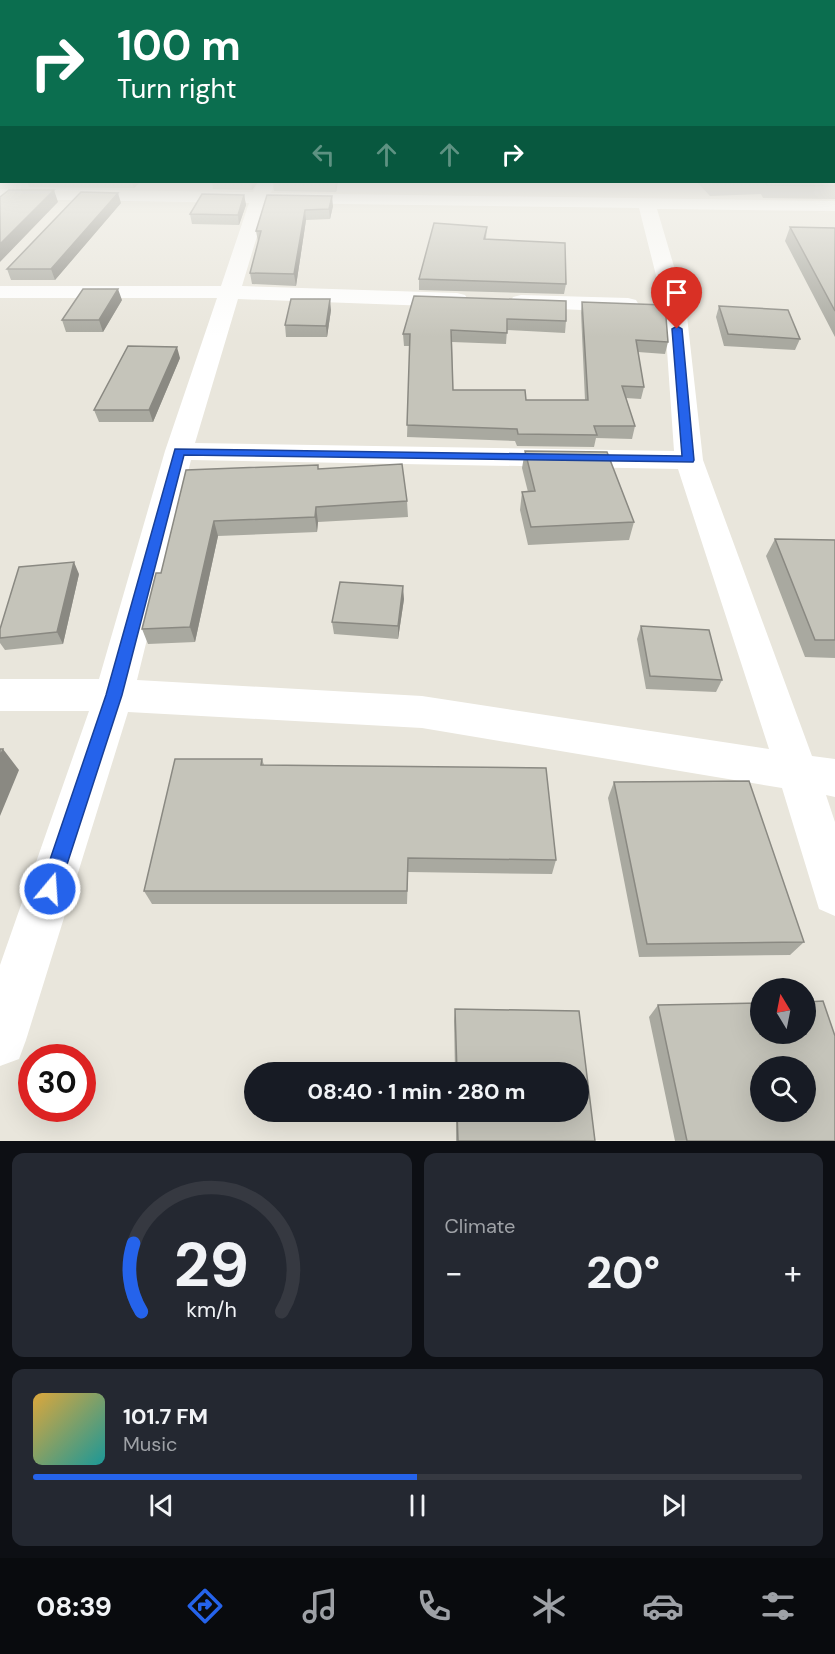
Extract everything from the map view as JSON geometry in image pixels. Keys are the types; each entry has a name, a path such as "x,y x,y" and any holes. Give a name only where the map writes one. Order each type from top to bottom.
{"street":[{"path":"0,1040 114,695 179,452 250,230"},
{"path":"654,230 675,307 688,460 817,776 835,893"},
{"path":"0,292 230,292 481,301"},
{"path":"504,301 675,307"},
{"path":"179,452 688,460"},
{"path":"0,695 114,695 422,712 608,740 817,776"}],"building":[{"path":"0,230 14,230 0,244"},
{"path":"44,230 85,230 51,269 7,269"},
{"path":"302,230 294,274 250,273 261,231 256,231"},
{"path":"432,230 486,230 484,239 565,243 566,284 419,279"},
{"path":"792,230 835,230 835,311"},
{"path":"83,289 118,289 99,320 62,320"},
{"path":"414,296 566,301 566,321 507,319 507,333 451,330 453,390 525,390 526,400 588,400 582,302 665,305 668,342 636,340 644,387 622,386 635,426 594,426 597,435 518,434 517,429 407,425 410,334 403,334"},
{"path":"291,299 330,299 326,326 285,325"},
{"path":"719,306 788,310 800,339 728,334"},
{"path":"128,346 177,347 149,410 94,410"},
{"path":"525,451 607,452 634,522 531,527 522,492 535,491"},
{"path":"402,464 407,501 316,507 315,517 214,521 190,627 142,629 156,573 161,573 186,470 318,465 318,469"},
{"path":"775,539 835,540 835,640 815,640"},
{"path":"74,562 57,632 0,638 0,629 19,567"},
{"path":"340,582 403,586 398,626 332,622"},
{"path":"641,626 709,630 722,680 650,676"},
{"path":"175,759 262,759 261,765 546,768 556,860 408,858 407,891 144,891"},
{"path":"749,781 804,942 647,944 614,782"},
{"path":"816,1001 823,1001 835,1036 835,1141 687,1141 658,1005 750,1003 750,1044 816,1044"},
{"path":"455,1009 579,1011 585,1062 457,1062"},
{"path":"589,1092 595,1141 458,1141 457,1122 589,1122"}],"route":[{"path":"50,889 114,695 179,452 688,460 677,329"}]}
